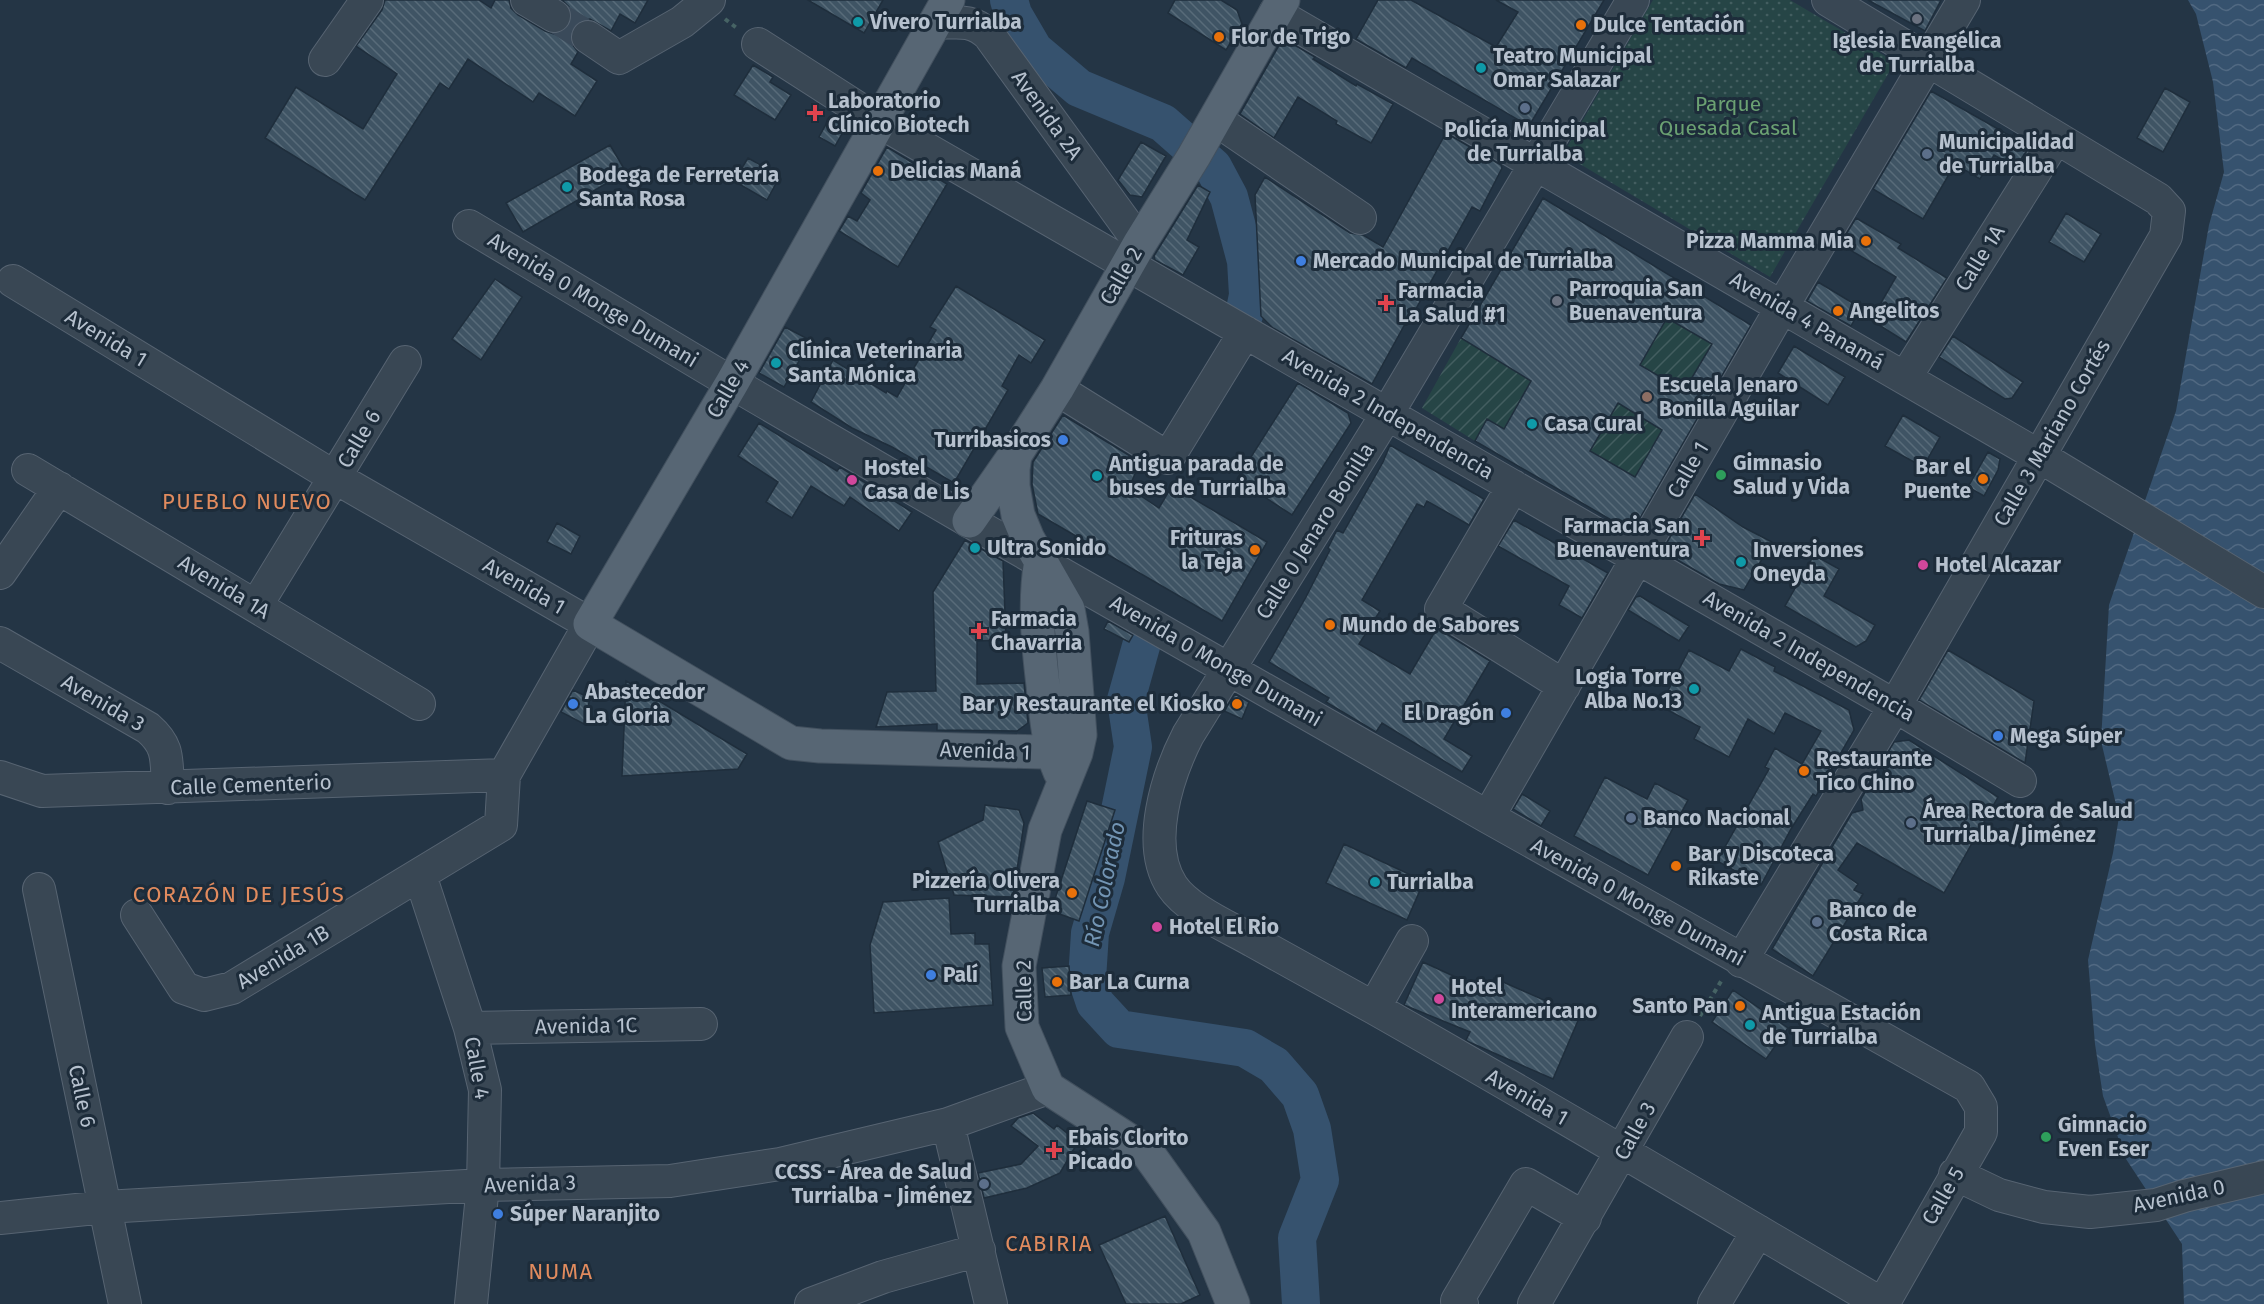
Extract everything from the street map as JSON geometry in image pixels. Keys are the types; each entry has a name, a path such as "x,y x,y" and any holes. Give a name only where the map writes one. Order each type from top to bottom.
{"main road":[{"name":"Calle 2","path":"1048,1088 1022,1027 1019,966 1046,830 1064,762 1080,735 1072,632 1068,609 1028,539 1018,515 1013,486 1015,455 1057,389 1134,254 1213,123 1271,4"},
{"name":"Calle 4","path":"590,624 732,383 941,11"},
{"path":"969,521 1015,455"},
{"name":"Calle 2","path":"1041,560 1037,596 1038,639 1064,762"},
{"name":"Avenida 1","path":"590,624 790,743 1064,762"},
{"path":"1048,1088 1147,1152 1204,1232 1233,1304"}],"street":[{"path":"325,60 367,0"},
{"path":"527,0 554,16"},
{"name":"Calle 0 Jenaro Bonilla","path":"1174,890 1166,877 1160,859 1159,839 1171,776 1188,735 1387,414 1633,0"},
{"path":"1827,0 2056,138"},
{"name":"Calle 1","path":"1488,817 1782,307 1964,0"},
{"path":"588,37 619,58 682,22 707,2"},
{"name":"Avenida 4 Panamá","path":"1271,4 1536,164 2039,456 2264,592"},
{"name":"Avenida 2A","path":"941,11 980,26 989,35 1134,254"},
{"name":"Avenida 2 Independencia","path":"758,44 878,121 1134,254 1245,332 1896,706 2020,781"},
{"path":"1213,123 1360,219"},
{"name":"Calle 3 Mariano Cortés","path":"1738,959 1896,706 2166,236 2169,211 2158,199 2056,138"},
{"name":"Calle 1A","path":"1905,378 2056,138"},
{"name":"Avenida 0 Monge Dumani","path":"469,226 969,521 1231,668 1738,959 1969,1087"},
{"name":"Avenida 1","path":"13,281 336,478 590,624"},
{"path":"1057,389 1168,458 1245,332"},
{"name":"Calle 6","path":"256,606 405,362"},
{"name":"Avenida 1A","path":"28,470 419,704"},
{"path":"1514,486 1441,609 1564,686"},
{"path":"0,573 59,489"},
{"path":"1059,593 1108,600"},
{"name":"Calle 4","path":"504,775 590,624"},
{"name":"Avenida 3","path":"0,644 148,728 161,740 166,755 168,788"},
{"name":"Calle Cementerio","path":"0,777 42,790 168,788 504,775"},
{"name":"Avenida 1B","path":"137,915 184,988 204,995 232,988 501,825 504,775"},
{"name":"Calle 4","path":"420,875 470,1028 485,1090 483,1185 471,1304"},
{"name":"Calle 6","path":"39,889 125,1304"},
{"name":"Avenida 1","path":"1174,890 1212,918 1374,1008 1882,1304"},
{"path":"1374,1008 1412,941"},
{"name":"Avenida 1C","path":"470,1028 701,1024"},
{"name":"Calle 3","path":"1534,1304 1623,1153 1687,1037"},
{"name":"Calle 5","path":"1882,1304 1981,1132 1981,1107 1969,1087"},
{"name":"Avenida 3","path":"0,1218 105,1207 483,1185 670,1181 780,1164 948,1124 1048,1088"},
{"path":"948,1124 991,1304"},
{"name":"Avenida 0","path":"1955,1174 1999,1195 2044,1207 2090,1212 2156,1205 2264,1177"},
{"path":"1462,1304 1457,1301 1526,1184 1585,1218"},
{"path":"1714,1304 1758,1231"},
{"path":"811,1304 883,1277 979,1250"}],"path":[{"path":"707,2 758,44"},
{"path":"1687,1037 1738,959"}],"green space":[{"name":"Parque Quesada Casal","path":"1653,0 1790,0 1895,62 1770,277 1563,154"},
{"path":"1667,318 1712,344 1684,391 1640,365"},
{"path":"1461,338 1531,381 1504,429 1475,441 1422,408"},
{"path":"1618,403 1662,430 1635,477 1590,451"}],"water":[{"path":"2188,0 2264,0 2264,1304 2184,1304 2182,1244 2126,1159 2103,1096 2095,1044 2088,960 2119,817 2101,741 2109,605 2176,411 2209,225 2224,172 2213,82 2196,14"}],"building":[{"path":"385,0 479,0 491,8 495,0 509,0 511,8 518,15 554,34 570,25 572,17 569,7 562,0 648,0 635,23 620,14 611,31 590,19 581,21 573,27 570,36 578,52 571,64 597,81 575,116 539,93 533,102 468,59 449,89 440,83 365,200 265,138 296,87 363,129 397,74 356,46 382,10"},
{"name":"Vivero Turrialba","path":"808,0 883,0 864,33"},
{"name":"Flor de Trigo","path":"1175,0 1221,0 1237,10 1242,24 1226,50 1168,13"},
{"path":"1378,0 1411,0 1496,47 1518,12 1496,0 1604,0 1529,126 1412,58 1406,68 1356,39"},
{"name":"Iglesia Evangélica de Turrialba","path":"1868,0 1941,0 1925,31"},
{"path":"1286,40 1356,86 1357,84 1393,104 1371,143 1336,124 1337,121 1298,97 1274,138 1240,114 1281,42"},
{"path":"753,65 773,77 770,82 791,95 775,120 734,95"},
{"path":"2165,88 2190,102 2163,152 2137,138"},
{"name":"Municipalidad de Turrialba","path":"1931,91 2012,137 2014,133 2031,144 2016,167 1994,155 1980,179 1955,164 1923,219 1873,189"},
{"path":"830,117 847,125 835,146 819,137"},
{"path":"1446,133 1501,165 1502,168 1480,211 1472,207 1372,384 1273,328 1261,316 1255,195 1265,177 1350,233 1363,235 1383,247"},
{"path":"1141,142 1166,156 1142,197 1130,195 1118,180"},
{"name":"Bodega de Ferretería Santa Rosa","path":"610,145 626,172 523,232 506,203"},
{"path":"887,147 947,184 898,267 839,231 848,216 857,221 870,200 861,193"},
{"path":"748,158 780,176 767,200 734,181"},
{"path":"1198,185 1210,192 1187,240 1199,247 1183,275 1155,260 1154,256"},
{"path":"1543,198 1751,325 1632,532 1475,441 1487,419 1504,429 1531,381 1461,338","holes":["1667,318 1712,344 1684,391 1640,365","1618,403 1662,430 1635,477 1590,451"]},
{"path":"2066,213 2101,234 2084,262 2049,242"},
{"path":"1856,218 1901,244 1898,248 1947,278 1906,342 1871,320 1896,277 1840,244"},
{"path":"495,279 522,297 481,360 452,339"},
{"path":"1818,282 1861,308 1851,326 1807,301"},
{"path":"956,286 1045,340 1031,363 1019,355 1002,386 1008,390 954,483 892,447 852,428 811,402 833,360 886,393 887,391 897,397 936,330 930,327"},
{"name":"Clínica Veterinaria Santa Mónica","path":"785,327 806,338 795,358 799,361 784,387 759,373"},
{"path":"1953,336 2023,382 2012,398 2005,399 1939,357"},
{"path":"1794,346 1845,377 1828,405 1778,373"},
{"path":"1298,383 1348,413 1351,423 1292,515 1237,479"},
{"path":"1063,415 1140,462 1129,488 1159,508 1172,486 1267,542 1222,621 1038,514 1032,484 1033,462"},
{"path":"1903,415 1940,437 1923,467 1885,446"},
{"path":"759,423 837,471 840,467 912,512 899,531 850,497 844,506 811,486 792,518 766,502 778,482 738,456"},
{"path":"1390,445 1484,499 1469,525 1427,501 1424,507 1417,504 1362,600 1380,611 1359,644 1410,674 1437,628 1490,661 1444,739 1472,756 1462,772 1382,723 1376,732 1326,702 1329,698 1269,662 1306,597 1330,550 1328,548 1337,530 1343,533 1383,462"},
{"name":"Bar el Puente","path":"1988,452 2000,459 1998,470 1984,496 1968,487"},
{"name":"Farmacia San Buenaventura","path":"1695,494 1743,527 1772,542 1744,590 1719,584 1662,551"},
{"path":"1514,520 1608,573 1582,618 1559,605 1569,586 1498,546"},
{"path":"557,523 580,536 571,554 547,542"},
{"path":"965,540 1003,561 1006,640 977,641 977,684 1024,683 1028,723 1017,731 937,730 937,724 876,727 887,692 936,691 933,592"},
{"path":"1814,555 1839,569 1824,596 1875,625 1866,641 1856,647 1785,606"},
{"path":"1640,596 1689,626 1679,641 1628,610 1636,597"},
{"path":"1108,621 1133,635 1129,642 1104,629"},
{"path":"1741,649 1775,667 1774,671 1849,710 1854,730 1816,796 1813,794 1791,829 1761,885 1717,861 1769,769 1765,767 1775,748 1802,764 1821,731 1785,713 1774,734 1748,719 1729,757 1694,739 1700,727 1660,706 1689,650 1729,671"},
{"name":"Mega Súper","path":"1948,650 2034,701 2025,763 1919,700"},
{"path":"626,681 747,754 738,769 622,776"},
{"name":"Abastecedor La Gloria","path":"573,690 590,698 584,724 561,712"},
{"name":"Bar y Restaurante el Kiosko","path":"1235,694 1249,702 1242,719 1224,711"},
{"name":"Área Rectora de Salud Turrialba/Jiménez","path":"1909,740 1998,797 1944,893 1857,843 1838,870 1858,884 1854,890 1863,894 1813,976 1772,949 1852,813 1863,810 1861,799 1872,780 1886,779 1882,762 1894,742"},
{"name":"Banco Nacional","path":"1605,777 1647,799 1655,783 1688,800 1648,875 1574,836"},
{"path":"1522,794 1550,811 1541,826 1513,809"},
{"path":"1087,801 1115,810 1079,921 1051,911"},
{"path":"985,805 1019,810 1024,823 1013,897 954,895 938,842 983,820"},
{"name":"Turrialba","path":"1344,844 1424,881 1407,920 1326,883"},
{"name":"Palí","path":"949,898 951,934 975,933 975,944 989,944 993,1005 874,1013 870,945 883,902"},
{"path":"1423,962 1488,992 1494,978 1580,1016 1553,1079 1469,1042 1466,1040 1470,1032 1404,1005"},
{"name":"Bar La Curna","path":"1069,966 1071,995 1045,997 1042,968"},
{"name":"Antigua Estación de Turrialba","path":"1733,990 1788,1028 1766,1059 1712,1022"},
{"path":"1033,1113 1054,1129 1057,1125 1078,1142 1060,1173 1027,1188 984,1198 978,1173 1021,1164 1038,1146 1011,1126 1018,1118"},
{"path":"1165,1216 1200,1295 1181,1304 1126,1304 1099,1245"}],"waterway":[{"name":"Río Colorado","path":"1009,0 1013,14 1034,50 1079,88 1163,123 1213,167 1229,197 1246,261 1248,295 1244,315"},
{"name":"Río Colorado","path":"1143,639 1126,700 1133,747 1106,878 1090,933 1087,979 1095,1003 1119,1029 1245,1048 1274,1065 1300,1095 1312,1129 1320,1180 1297,1238 1301,1304"}],"tunnel":[{"path":"554,16 588,37"}],"place":[{"name":"Iglesia Evangélica de Turrialba","path":"1917,19"},
{"name":"Vivero Turrialba","path":"858,22"},
{"name":"Dulce Tentación","path":"1581,25"},
{"name":"Flor de Trigo","path":"1219,37"},
{"name":"Teatro Municipal Omar Salazar","path":"1481,68"},
{"name":"Policía Municipal de Turrialba","path":"1525,108"},
{"name":"Laboratorio Clínico Biotech","path":"815,113"},
{"name":"Municipalidad de Turrialba","path":"1927,154"},
{"name":"Delicias Maná","path":"878,171"},
{"name":"Bodega de Ferretería Santa Rosa","path":"567,187"},
{"name":"Pizza Mamma Mia","path":"1866,241"},
{"name":"Mercado Municipal de Turrialba","path":"1301,261"},
{"name":"Parroquia San Buenaventura","path":"1557,301"},
{"name":"Farmacia La Salud #1","path":"1386,303"},
{"name":"Angelitos","path":"1838,311"},
{"name":"Clínica Veterinaria Santa Mónica","path":"776,363"},
{"name":"Escuela Jenaro Bonilla Aguilar","path":"1647,397"},
{"name":"Casa Cural","path":"1532,424"},
{"name":"Turribasicos","path":"1063,440"},
{"name":"Gimnasio Salud y Vida","path":"1721,475"},
{"name":"Antigua parada de buses de Turrialba","path":"1097,476"},
{"name":"Bar el Puente","path":"1983,479"},
{"name":"Hostel Casa de Lis","path":"852,480"},
{"name":"Farmacia San Buenaventura","path":"1702,538"},
{"name":"Ultra Sonido","path":"975,548"},
{"name":"Frituras la Teja","path":"1255,550"},
{"name":"Inversiones Oneyda","path":"1741,562"},
{"name":"Hotel Alcazar","path":"1923,565"},
{"name":"Mundo de Sabores","path":"1330,625"},
{"name":"Farmacia Chavarria","path":"979,631"},
{"name":"Logia Torre Alba No.13","path":"1694,689"},
{"name":"Abastecedor La Gloria","path":"573,704"},
{"name":"Bar y Restaurante el Kiosko","path":"1237,704"},
{"name":"El Dragón","path":"1506,713"},
{"name":"Mega Súper","path":"1998,736"},
{"name":"Restaurante Tico Chino","path":"1804,771"},
{"name":"Banco Nacional","path":"1631,818"},
{"name":"Área Rectora de Salud Turrialba/Jiménez","path":"1911,823"},
{"name":"Bar y Discoteca Rikaste","path":"1676,866"},
{"name":"Turrialba","path":"1375,882"},
{"name":"Pizzería Olivera Turrialba","path":"1072,893"},
{"name":"Banco de Costa Rica","path":"1817,922"},
{"name":"Hotel El Rio","path":"1157,927"},
{"name":"Palí","path":"931,975"},
{"name":"Bar La Curna","path":"1057,982"},
{"name":"Hotel Interamericano","path":"1439,999"},
{"name":"Santo Pan","path":"1740,1006"},
{"name":"Antigua Estación de Turrialba","path":"1750,1025"},
{"name":"Gimnacio Even Eser","path":"2046,1137"},
{"name":"Ebais Clorito Picado","path":"1054,1150"},
{"name":"CCSS - Área de Salud Turrialba - Jiménez","path":"984,1184"},
{"name":"Súper Naranjito","path":"498,1214"}],"district":[{"name":"PUEBLO NUEVO","path":"247,501"},
{"name":"CORAZÓN DE JESÚS","path":"239,894"},
{"name":"CABIRIA","path":"1049,1243"},
{"name":"NUMA","path":"561,1271"}]}
